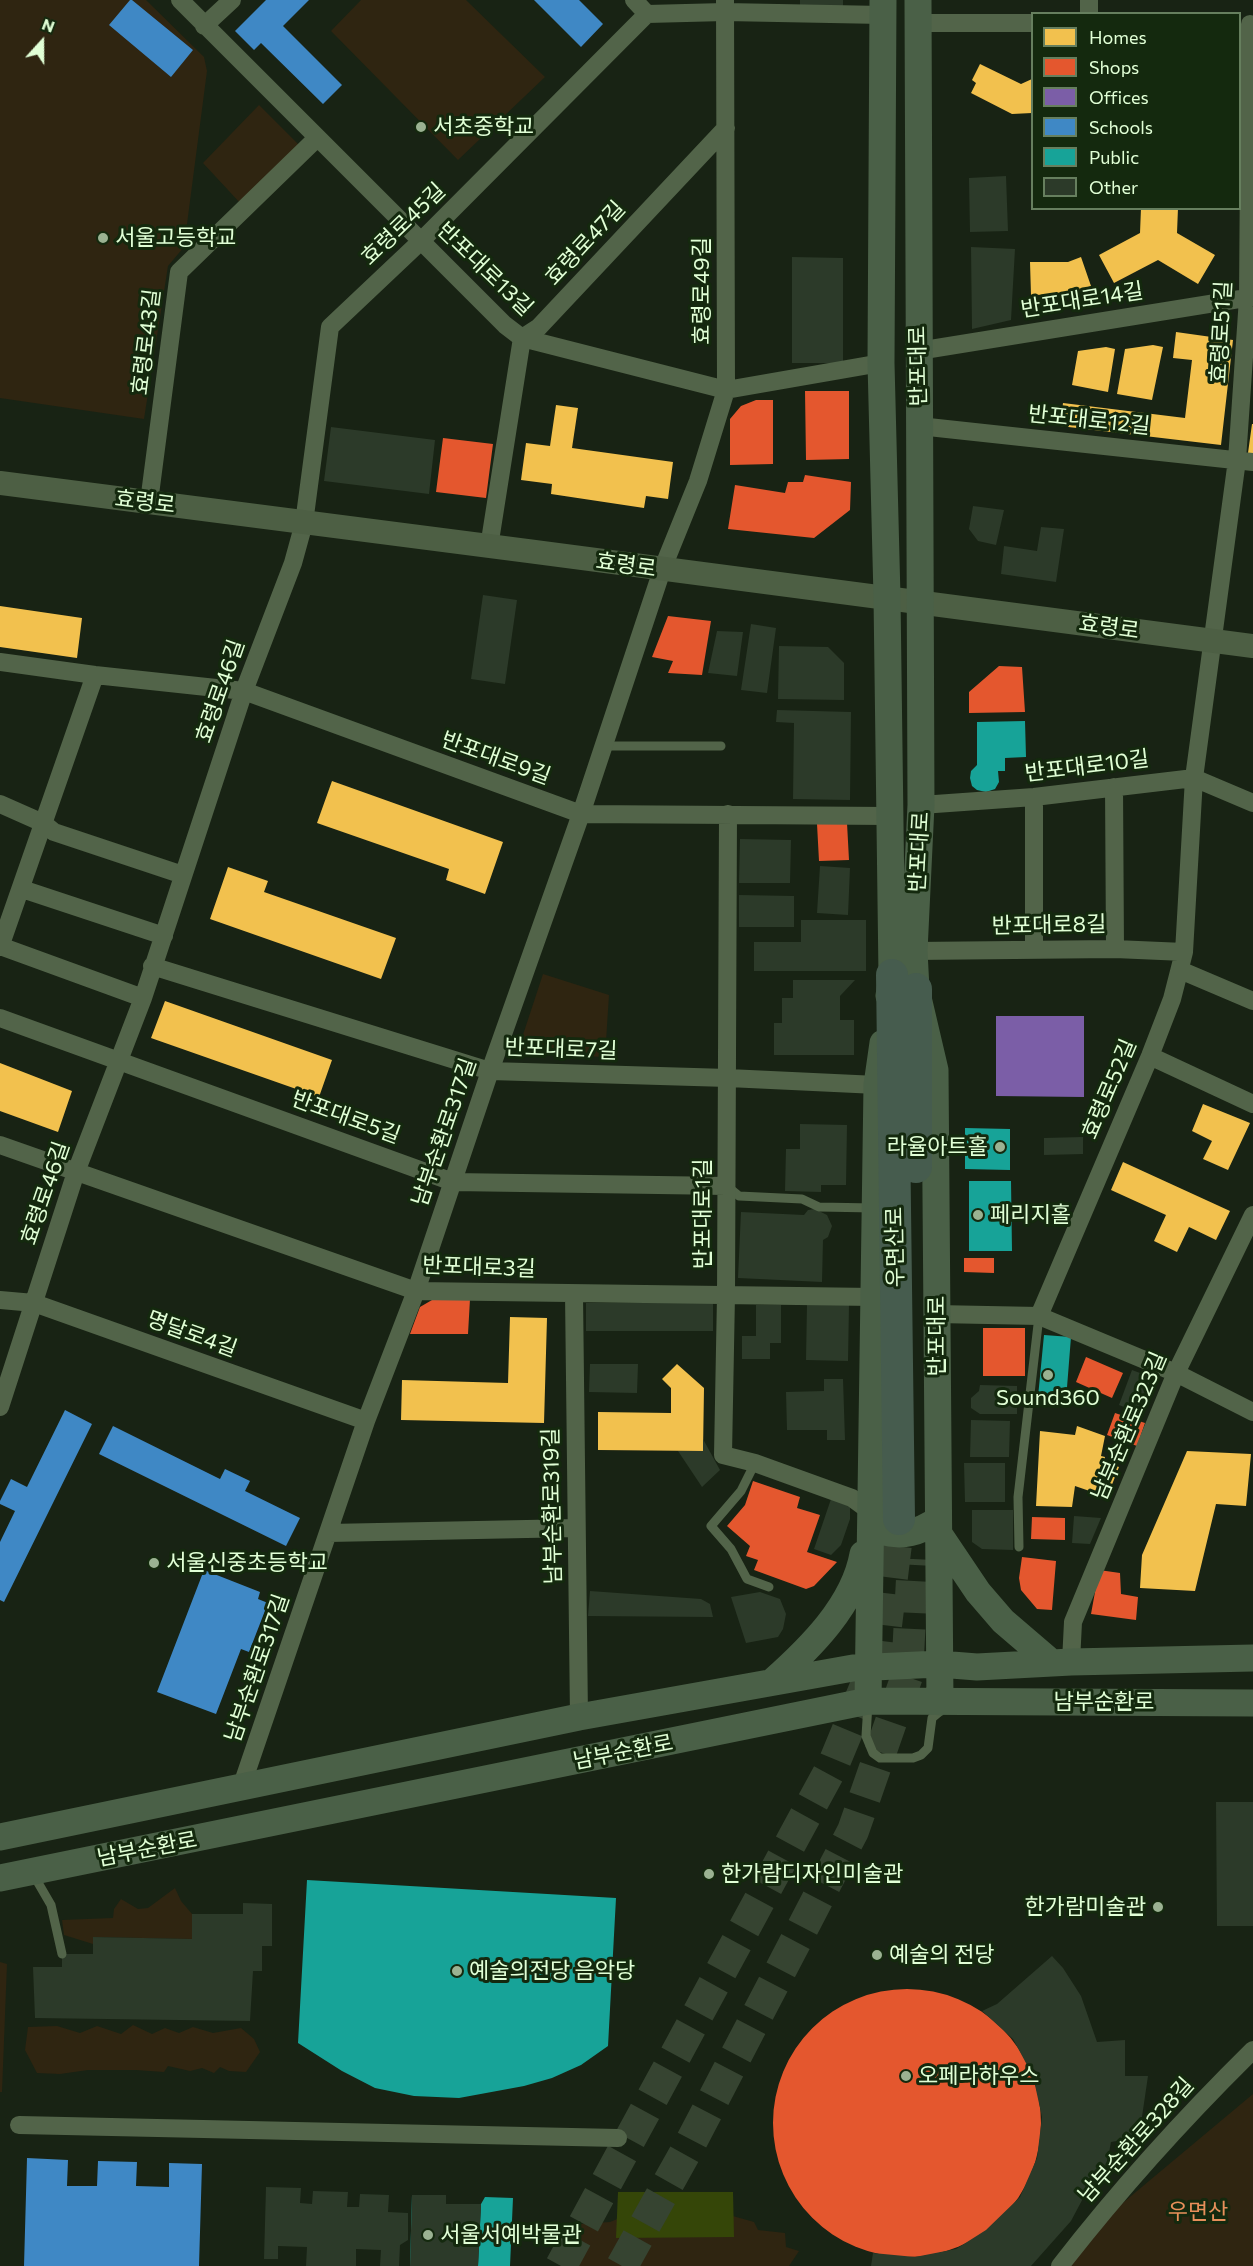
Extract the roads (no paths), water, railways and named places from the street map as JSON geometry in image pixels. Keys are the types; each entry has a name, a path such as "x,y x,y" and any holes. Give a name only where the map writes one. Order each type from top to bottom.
{"highway":[{"name":"우면산로","path":"904,982 912,1521"}],"main road":[{"name":"반포대로","path":"868,1701 868,1666 912,1521 936,1314 935,1070 904,982 890,816 881,363 883,8"},
{"name":"반포대로","path":"918,11 921,806 914,951 877,1085 874,1297 912,1521 948,1702"},
{"name":"효령로","path":"0,483 1253,646"},
{"path":"773,1681 802,1655 827,1627 846,1596 861,1564 912,1521 1004,1621 1062,1662"},
{"name":"남부순환로","path":"0,1837 242,1785 579,1717 868,1666 939,1664 977,1667 1249,1654"},
{"name":"남부순환로","path":"0,1878 868,1701 1253,1704"}],"street":[{"name":"반포대로13길","path":"180,0 505,325 522,338 726,390 881,363"},
{"path":"204,26 231,0"},
{"path":"634,0 647,14 725,6 883,8"},
{"name":"효령로49길","path":"662,570 698,481 726,390 725,6"},
{"path":"918,11 1031,23"},
{"name":"효령로45길","path":"304,523 330,327 421,241 647,14"},
{"name":"효령로51길","path":"1213,641 1245,461 1250,298 1247,24"},
{"name":"효령로47길","path":"522,338 539,327 726,128"},
{"name":"효령로43길","path":"149,502 179,272 317,138"},
{"name":"반포대로14길","path":"918,351 1250,298"},
{"path":"489,547 522,338"},
{"name":"반포대로12길","path":"919,426 1245,461"},
{"name":"효령로46길","path":"0,1407 76,1172 143,998 244,691 293,563 304,523"},
{"name":"남부순환로317길","path":"242,1785 366,1421 416,1291 490,1071 581,814 662,570"},
{"name":"효령로52길","path":"1039,1316 1150,1056 1172,999 1180,970 1184,952 1194,778 1213,641"},
{"name":"반포대로9길","path":"0,662 244,691 581,814 890,816"},
{"path":"95,675 22,889 5,920 0,947 143,998"},
{"name":"반포대로10길","path":"921,806 1034,797 1194,778 1253,803"},
{"path":"1113,787 1115,949"},
{"path":"1034,797 1034,950"},
{"path":"0,804 44,823 54,832 183,875"},
{"name":"반포대로1길","path":"728,814 728,1078 723,1455 755,1463 912,1521"},
{"path":"22,889 164,936"},
{"name":"반포대로8길","path":"914,951 1115,949 1184,952"},
{"name":"반포대로7길","path":"152,966 490,1071 877,1085"},
{"path":"1180,970 1253,1001"},
{"name":"반포대로5길","path":"0,1018 453,1182 726,1186"},
{"path":"1150,1056 1253,1104"},
{"name":"반포대로3길","path":"0,1144 416,1291 874,1297"},
{"name":"남부순환로323길","path":"1062,1662 1073,1622 1176,1373 1253,1215"},
{"name":"남부순환로319길","path":"574,1294 579,1717"},
{"name":"명달로4길","path":"0,1300 34,1303 366,1421"},
{"path":"936,1314 1039,1316 1176,1373 1253,1412"},
{"path":"329,1533 576,1528"},
{"name":"남부순환로328길","path":"1059,2266 1097,2218 1184,2119 1253,2050"},
{"path":"19,2125 618,2138"}],"lane":[{"path":"604,746 721,746"},
{"path":"726,1186 739,1197 802,1198 819,1207 874,1208"},
{"name":"효령로52길","path":"1019,1547 1018,1497 1039,1316"},
{"path":"755,1463 741,1491 711,1526 732,1549 747,1579 769,1587"},
{"path":"868,1701 866,1736 873,1753 880,1758 913,1758 921,1755 928,1748 932,1718 948,1702"},
{"path":"32,1872 51,1905 62,1954"}],"tunnel":[{"path":"561,2266 834,1763 884,1642 899,1519"},
{"path":"622,2266 690,2144 853,1831 907,1676 913,1559"}],"place":[{"name":"서초중학교","path":"421,127"},
{"name":"서울고등학교","path":"103,238"},
{"name":"라율아트홀","path":"1000,1147"},
{"name":"페리지홀","path":"978,1215"},
{"name":"Sound360","path":"1048,1375"},
{"name":"서울신중초등학교","path":"154,1563"},
{"name":"한가람디자인미술관","path":"709,1874"},
{"name":"한가람미술관","path":"1158,1907"},
{"name":"예술의 전당","path":"877,1955"},
{"name":"예술의전당 음악당","path":"457,1971"},
{"name":"오페라하우스","path":"906,2076"},
{"name":"서울서예박물관","path":"428,2235"}],"park label":[{"name":"우면산","path":"1198,2212"}]}
